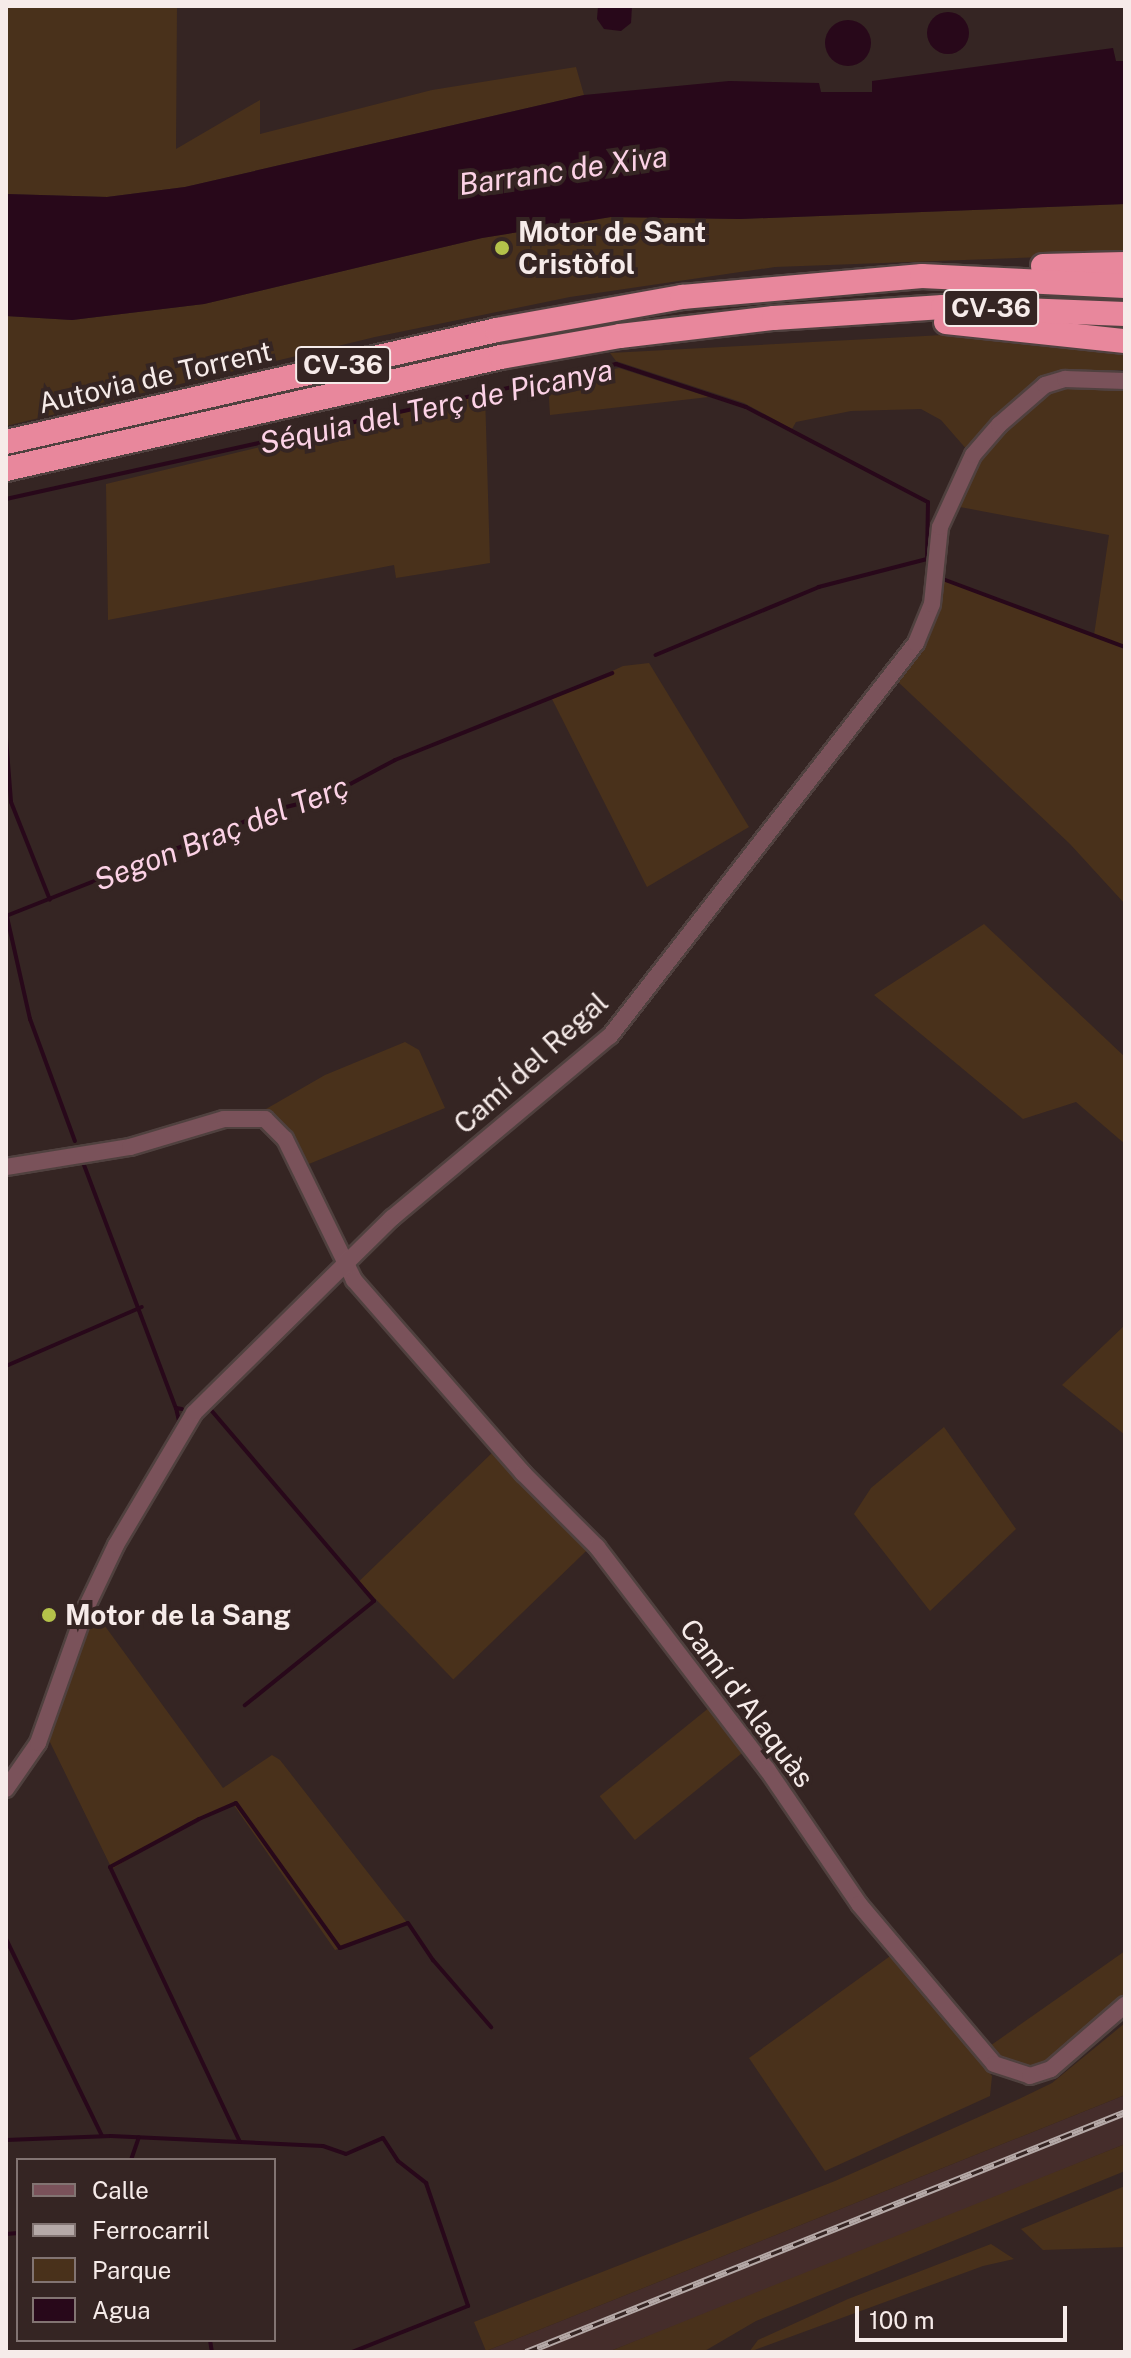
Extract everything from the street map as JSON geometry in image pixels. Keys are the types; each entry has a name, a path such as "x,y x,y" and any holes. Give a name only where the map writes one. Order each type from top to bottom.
{"highway":[{"path":"922,276 961,269 1125,264"},
{"name":"Autovia de Torrent","path":"6,442 598,309 797,283 922,276 1125,286"},
{"name":"Autovia de Torrent","path":"6,469 501,357 688,327 943,307 1125,314"},
{"path":"856,313 1125,341"}],"street":[{"name":"Camí del Regal","path":"6,1789 38,1743 86,1608 167,1451 194,1413 342,1262 610,1036 916,643 932,604 940,527 973,455 999,425 1045,385 1065,379 1125,381"},
{"name":"Camí d'Alaquàs","path":"6,1167 130,1147 224,1119 265,1119 285,1139 342,1262 523,1473 597,1547 767,1769 859,1904 994,2064 1030,2076 1051,2069 1125,2005"}],"shaded area":[{"path":"1125,2095 1125,2144 821,2269 608,2352 486,2351"}],"green space":[{"path":"8,6 177,6 176,149 260,100 260,134 432,90 576,67 584,95 185,187 107,197 6,194"},
{"path":"1125,204 1125,254 775,267 570,297 375,337 6,426 6,316 72,320 204,304 482,238 611,217 740,219"},
{"path":"943,335 1125,353 1125,370 1064,370 1035,382 968,451 941,420 921,409 851,411 796,422 792,429 744,403 616,361 610,353"},
{"path":"619,368 709,397 550,415 548,382"},
{"path":"1058,384 1125,386 1125,904 1070,844 896,680 924,646 940,578 1094,635 1109,535 960,507 983,454 1019,412"},
{"path":"485,393 490,563 396,578 394,565 108,620 106,484"},
{"path":"649,663 749,827 647,887 552,699 623,666"},
{"path":"984,924 1125,1057 1125,1144 1076,1102 1023,1119 874,995"},
{"path":"405,1042 419,1050 445,1108 304,1166 282,1125 266,1109 325,1075"},
{"path":"1125,1325 1125,1435 1062,1385"},
{"path":"944,1427 1016,1529 930,1611 854,1514 871,1488"},
{"path":"494,1451 588,1549 453,1679 359,1582"},
{"path":"94,1611 223,1788 272,1755 280,1760 408,1924 335,1950 233,1804 187,1823 112,1869 47,1736"},
{"path":"710,1707 745,1751 635,1840 600,1796"},
{"path":"1125,1951 1125,1998 1043,2068 1002,2064 987,2048"},
{"path":"893,1954 992,2076 990,2096 825,2171 749,2058"},
{"path":"1125,2023 1125,2095 486,2351 474,2322 835,2181 1019,2099 1052,2083"},
{"path":"1125,2144 1125,2171 756,2321 703,2352 608,2352"},
{"path":"1125,2186 1125,2247 1043,2250 1021,2229"},
{"path":"991,2244 1014,2259 983,2266 749,2352 758,2340 848,2299"}],"water":[{"path":"598,6 632,6 631,23 621,31 604,29 597,19"},
{"path":"948,12 963,18 969,33 963,48 948,54 933,48 927,33 933,18"},
{"path":"848,20 864,27 871,43 864,59 848,66 832,59 825,43 832,27"},
{"name":"Barranc de Xiva","path":"1113,48 1116,61 1125,61 1125,204 740,219 611,217 482,238 204,304 72,320 6,316 6,194 107,197 185,187 584,95 729,81 819,83 821,92 872,92 872,81"}],"waterway":[{"name":"Séquia del Terç de Picanya","path":"6,499 616,364 746,407 928,502 927,559 819,587 656,655"},
{"name":"Séquia del Terç de Picanya","path":"940,578 1125,647"},
{"path":"6,656 6,706"},
{"name":"Segon Braç del Terç","path":"6,916 274,810 326,797 395,760 612,673"},
{"path":"6,738 11,802 50,900"},
{"path":"7,917 30,1019 75,1141"},
{"path":"84,1165 176,1408 182,1409"},
{"path":"6,1366 142,1307"},
{"path":"111,1539 179,1421 176,1408"},
{"path":"211,1410 374,1601 245,1705"},
{"path":"240,2142 110,1867 199,1819 236,1803 340,1948 408,1923 433,1960 491,2027"},
{"path":"6,1939 102,2136"},
{"path":"6,2140 111,2136 323,2146 346,2154 383,2138 398,2161 426,2183 468,2306 352,2352"},
{"path":"132,2158 139,2137"},
{"path":"6,2234 16,2233"},
{"path":"210,2342 212,2352"}],"railway":[{"path":"526,2352 1125,2112"}],"place":[{"name":"Motor de Sant Cristòfol","path":"502,248"},
{"name":"Motor de la Sang","path":"49,1615"}]}
